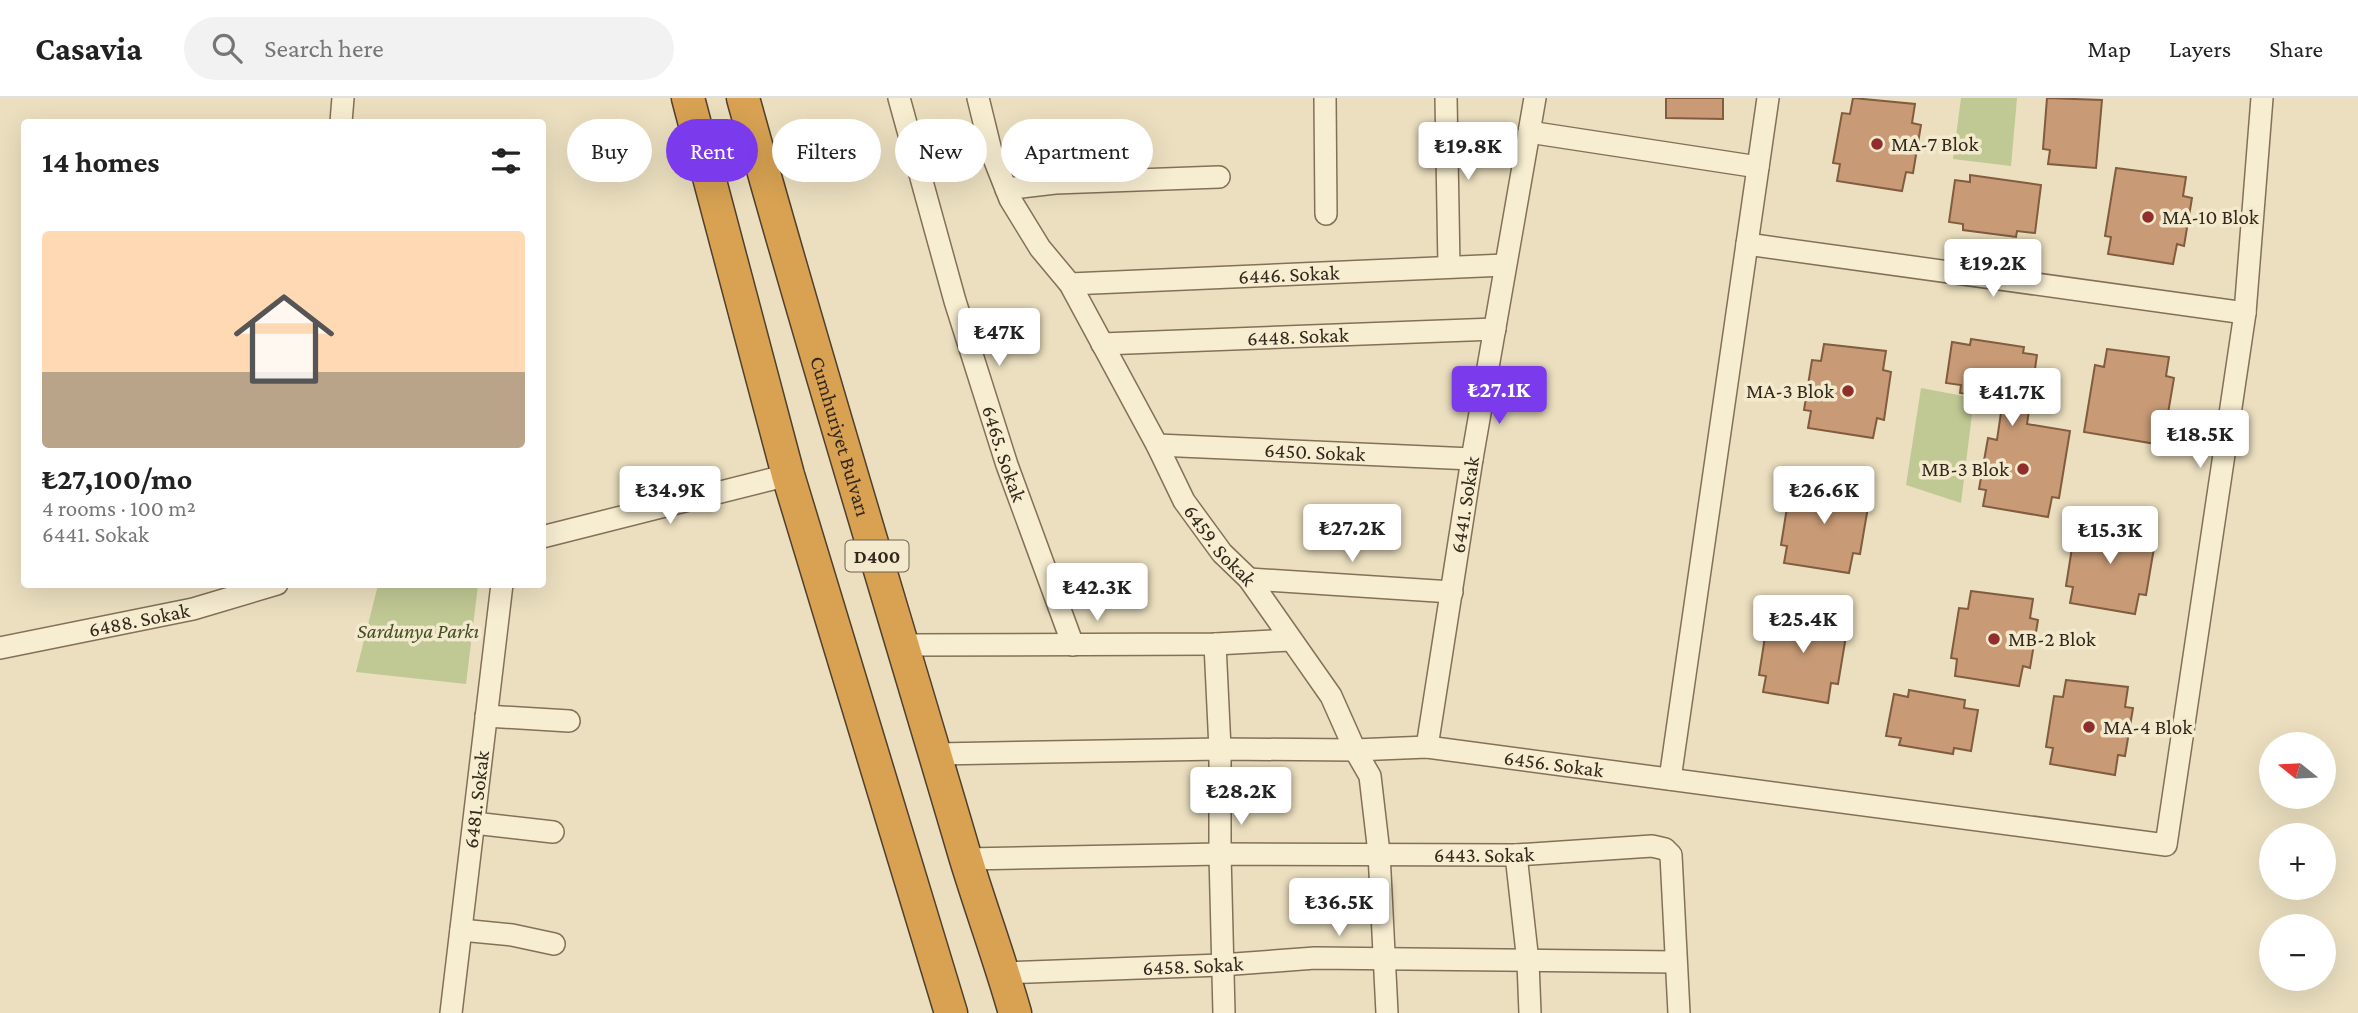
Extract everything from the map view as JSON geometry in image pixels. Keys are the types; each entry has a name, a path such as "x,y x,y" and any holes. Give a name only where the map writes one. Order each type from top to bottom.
{"highway":[{"name":"D400","path":"688,98 788,475 951,1013"},
{"name":"Cumhuriyet Bulvarı","path":"743,98 803,314 937,754 966,859 1015,1013"}],"street":[{"path":"341,119 343,98"},
{"name":"6465. Sokak","path":"899,98 952,288 1007,465 1073,645"},
{"name":"6459. Sokak","path":"978,98 991,151 1006,189 1040,248 1070,284 1157,445 1184,501 1222,553 1249,579 1331,696 1370,776 1380,853 1387,1013"},
{"path":"1325,98 1326,214"},
{"path":"1446,98 1449,267"},
{"name":"6441. Sokak","path":"1427,747 1472,459 1535,98"},
{"path":"1670,779 1768,98"},
{"path":"1747,244 2245,313 2262,98"},
{"path":"1529,132 1758,167"},
{"path":"1006,189 1055,183 1219,177"},
{"name":"6446. Sokak","path":"1070,284 1506,265"},
{"name":"6456. Sokak","path":"937,754 1427,747 2165,845 2245,313"},
{"name":"6448. Sokak","path":"1102,344 1494,329"},
{"name":"6450. Sokak","path":"1157,445 1472,459"},
{"path":"546,536 788,475"},
{"path":"1249,579 1452,592"},
{"name":"6488. Sokak","path":"0,648 193,609 263,588"},
{"name":"6481. Sokak","path":"451,1013 502,588"},
{"path":"904,645 1215,644 1291,640"},
{"path":"1215,644 1220,749 1221,965 1224,1013"},
{"path":"486,716 569,720"},
{"path":"474,823 552,832"},
{"name":"6443. Sokak","path":"966,859 1220,854 1516,855 1652,846 1665,849 1671,855 1679,1013"},
{"path":"1516,855 1528,962 1530,1013"},
{"path":"461,930 512,935 554,944"},
{"name":"6458. Sokak","path":"1004,973 1221,965 1315,958 1675,962"}],"green space":[{"path":"1961,98 2017,98 2011,166 1953,159"},
{"path":"1921,388 1974,398 1961,503 1906,485"},
{"name":"Sardunya Parkı","path":"377,588 478,588 466,684 356,672"}],"building":[{"path":"1666,98 1723,98 1723,119 1666,118"},
{"name":"MA-7 Blok","path":"1853,98 1915,104 1912,123 1921,125 1913,173 1906,172 1902,191 1837,181 1840,164 1833,163 1842,113 1850,114"},
{"path":"2047,98 2102,100 2096,168 2048,164 2050,150 2043,149"},
{"name":"MA-10 Blok","path":"2116,168 2186,177 2183,196 2192,198 2184,246 2177,244 2173,264 2108,254 2111,237 2105,236"},
{"path":"1970,175 2041,185 2035,233 2017,231 2016,237 1963,230 1963,224 1949,222 1955,180 1970,182"},
{"path":"1971,339 2024,347 2023,353 2037,355 2027,424 2070,431 2059,498 2052,497 2048,517 1983,506 1986,490 1979,489 1988,438 1997,440 2003,399 1960,393 1961,385 1946,383 1952,342 1970,345"},
{"name":"MA-3 Blok","path":"1824,344 1886,351 1883,370 1891,372 1884,420 1877,418 1873,438 1808,428 1811,411 1804,410 1812,360 1821,361"},
{"path":"2107,349 2169,357 2166,376 2174,378 2166,425 2159,424 2156,444 2084,432 2095,365 2104,367"},
{"path":"1800,479 1863,486 1859,505 1868,507 1860,554 1853,553 1849,573 1784,563 1787,546 1781,545 1789,495 1798,496"},
{"path":"2086,519 2148,527 2145,546 2154,548 2146,595 2139,594 2135,614 2070,603 2073,587 2066,586 2074,535 2083,537"},
{"name":"MB-2 Blok","path":"1971,591 2033,599 2030,618 2038,620 2030,668 2023,666 2019,686 1955,676 1957,659 1951,658 1959,608 1968,609"},
{"path":"1779,608 1841,615 1838,635 1846,636 1838,684 1831,683 1828,703 1763,692 1766,676 1759,675 1767,624 1776,626"},
{"name":"MA-4 Blok","path":"2066,680 2128,687 2125,707 2133,708 2125,756 2118,755 2115,775 2050,764 2053,748 2046,747 2054,696 2063,697"},
{"path":"1909,690 1965,700 1964,708 1978,710 1971,751 1954,748 1953,754 1899,745 1901,738 1886,736 1894,694 1908,697"}],"place":[{"name":"MA-7 Blok","path":"1877,144"},
{"name":"MA-10 Blok","path":"2148,217"},
{"name":"MA-3 Blok","path":"1848,391"},
{"name":"MB-3 Blok","path":"2023,469"},
{"name":"MB-2 Blok","path":"1994,639"},
{"name":"MA-4 Blok","path":"2089,727"}]}
